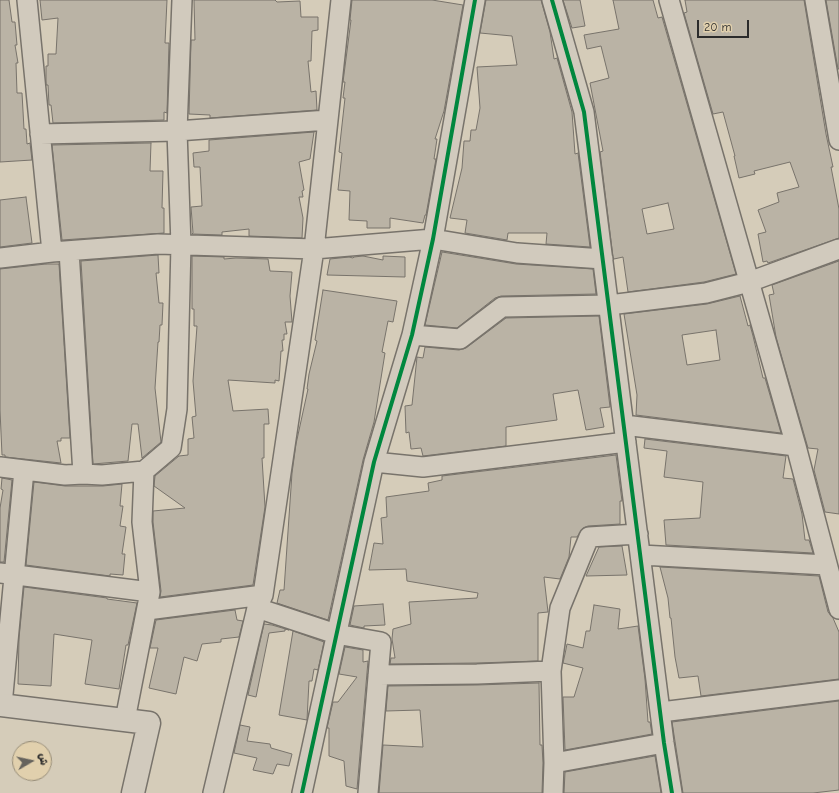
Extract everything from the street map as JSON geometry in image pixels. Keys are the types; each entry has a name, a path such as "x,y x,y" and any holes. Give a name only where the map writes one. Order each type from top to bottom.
{"main road":[{"path":"1,705 149,723 133,793"}],"street":[{"path":"27,0 40,134 60,251 83,474"},
{"path":"0,467 65,475 102,475 144,471 171,448 178,409 181,245 177,131 182,0"},
{"path":"213,793 260,601 314,249 341,0"},
{"path":"302,793 374,462 412,335 433,239 475,0"},
{"path":"552,0 584,112 664,743 672,793"},
{"path":"669,0 796,446 839,609"},
{"path":"815,0 839,140"},
{"path":"40,134 177,131 328,120"},
{"path":"0,258 60,251 158,244 314,249 433,239 518,253 603,259"},
{"path":"412,335 460,339 502,307 609,305 706,293 749,282 839,249"},
{"path":"374,462 423,467 625,434 796,446"},
{"path":"1,705 7,573 24,470"},
{"path":"124,720 148,601 142,522 144,471"},
{"path":"553,793 554,763 551,671 560,608 589,537 638,534"},
{"path":"641,555 827,564"},
{"path":"7,573 148,601 260,601 336,634 381,642 368,793"},
{"path":"378,675 477,674 551,671"},
{"path":"660,712 839,690"},
{"path":"554,763 664,743"}],"building":[{"path":"0,0 9,0 12,22 15,22 17,45 15,45 18,63 16,63 17,93 22,93 24,129 26,129 27,144 30,143 32,160 0,162"},
{"path":"40,0 167,0 165,43 169,43 167,113 164,112 164,120 53,123 51,105 49,105 48,85 46,85 46,66 48,66 48,54 56,54 58,18 42,20"},
{"path":"194,0 275,0 277,2 300,1 301,17 318,17 318,30 312,31 311,61 308,61 311,92 316,91 317,110 210,118 210,115 189,114 191,40 195,40"},
{"path":"352,0 432,0 463,5 444,111 435,139 437,139 434,159 436,159 426,215 423,223 390,218 390,228 367,228 367,221 349,220 350,191 338,190 342,153 339,152 345,98 343,98 345,82 343,82"},
{"path":"486,0 541,0 550,32 554,59 557,58 572,112 575,154 578,153 590,247 546,244 547,233 508,233 507,240 465,233 467,220 450,218 462,168 464,141 470,141 471,130 476,130 480,108 477,67 517,65 512,36 480,33"},
{"path":"563,0 580,0 585,26 572,28"},
{"path":"613,0 653,0 658,18 662,17 736,274 704,282 628,292 623,257 614,259 613,257 600,152 603,151 590,83 609,78 601,46 587,49 584,35 619,29","holes":["668,203 674,229 647,234 642,209"]},
{"path":"685,0 804,0 826,134 833,167 831,167 839,209 839,238 768,263 767,261 763,262 758,234 766,232 758,210 779,202 777,193 799,187 790,162 754,171 755,174 739,178 735,156 723,112 713,114 684,13 687,12"},
{"path":"826,0 839,0 839,69 838,69"},
{"path":"314,132 310,159 299,162 304,190 302,191 303,197 299,197 303,218 302,238 249,236 249,229 222,232 222,235 192,234 191,207 202,206 200,167 194,167 193,153 209,151 209,140"},
{"path":"151,143 150,171 163,171 162,208 164,208 164,233 62,240 52,145"},
{"path":"26,197 32,243 0,247 0,200"},
{"path":"442,252 516,264 593,269 596,294 501,296 495,298 457,328 425,325"},
{"path":"158,255 159,273 156,273 159,303 163,303 162,325 160,325 158,342 155,388 161,442 142,458 138,424 132,424 128,461 93,464 81,261"},
{"path":"192,256 224,257 224,259 268,259 270,271 292,272 290,296 292,322 285,322 287,334 284,334 284,340 282,340 283,351 281,351 279,381 275,380 275,383 228,380 233,411 268,409 269,424 264,424 264,458 262,458 265,507 253,585 160,597 161,591 153,511 185,508 154,486 155,476 179,456 188,455 188,439 194,438 192,417 196,416 193,381 197,326 194,326 194,309 192,309"},
{"path":"363,256 383,260 383,256 405,257 405,277 327,275 330,259"},
{"path":"839,261 839,514 825,512 814,470 818,449 808,448 776,337 769,295 774,294 772,285"},
{"path":"59,264 70,438 61,438 61,441 57,441 61,463 5,457 5,455 2,455 0,410 0,269"},
{"path":"323,290 397,301 393,322 388,321 382,352 385,353 374,422 363,460 328,620 277,603 280,590 284,590 292,473 296,444 308,389 309,374 317,341 315,340"},
{"path":"740,296 748,326 750,325 763,378 765,378 781,433 636,415 637,395 624,314 707,304","holes":["716,330 720,360 687,365 682,335"]},
{"path":"599,316 610,407 600,408 604,427 586,430 578,390 553,394 557,420 506,427 506,446 423,456 421,448 411,449 409,432 406,433 405,406 412,405 417,357 423,358 425,347 459,350 466,348 506,318"},
{"path":"645,439 786,456 783,478 793,479 802,514 805,540 809,540 813,553 666,545 664,520 700,518 703,482 664,477 667,451 644,448"},
{"path":"616,455 622,501 620,501 620,524 588,526 583,528 577,537 571,537 569,557 560,579 544,577 548,612 538,613 538,661 390,664 391,658 395,658 392,639 393,629 411,624 409,602 477,598 478,593 407,581 406,569 369,570 374,543 383,544 381,518 387,517 386,497 429,491 428,483 442,480 442,476"},
{"path":"2,478 12,480 4,562 0,562 0,508 3,490 1,489"},
{"path":"34,482 65,486 103,486 122,484 120,506 123,506 120,526 126,527 122,554 125,554 123,575 110,574 110,576 26,565"},
{"path":"622,546 627,575 586,576 599,547"},
{"path":"660,567 819,576 828,612 833,618 839,632 839,679 701,696 698,676 679,678 668,598"},
{"path":"24,587 137,603 128,645 126,645 119,689 85,684 92,640 54,634 51,686 18,684 19,638"},
{"path":"383,604 385,625 364,626 364,628 350,625 354,606"},
{"path":"594,605 620,609 618,629 638,626 645,679 648,722 650,722 652,734 565,750 563,697 574,697 583,668 563,663 567,644 583,648 586,631 590,631"},
{"path":"235,610 237,620 243,621 239,637 221,639 221,642 202,644 197,661 184,657 176,694 149,688 158,648 150,648 156,620"},
{"path":"264,624 272,625 289,630 285,629 285,631 269,633 256,697 248,695"},
{"path":"293,631 324,642 318,670 314,669 312,681 309,681 307,720 279,715"},
{"path":"345,647 363,650 363,662 368,661 357,789 346,786 344,761 329,756 329,728 327,728 333,702 338,702 357,677 339,674"},
{"path":"539,683 540,745 542,745 543,763 542,793 379,793 383,745 423,747 420,710 386,711 388,686"},
{"path":"839,701 839,790 813,793 683,793 672,722"},
{"path":"240,725 250,727 247,741 270,744 271,748 292,754 289,766 277,764 273,774 253,770 257,758 234,753"},
{"path":"655,756 661,793 564,793 565,772"}],"cycle path":[{"path":"302,793 374,462 412,335 433,239 475,0"},
{"path":"552,0 584,112 664,743 672,793"}]}
